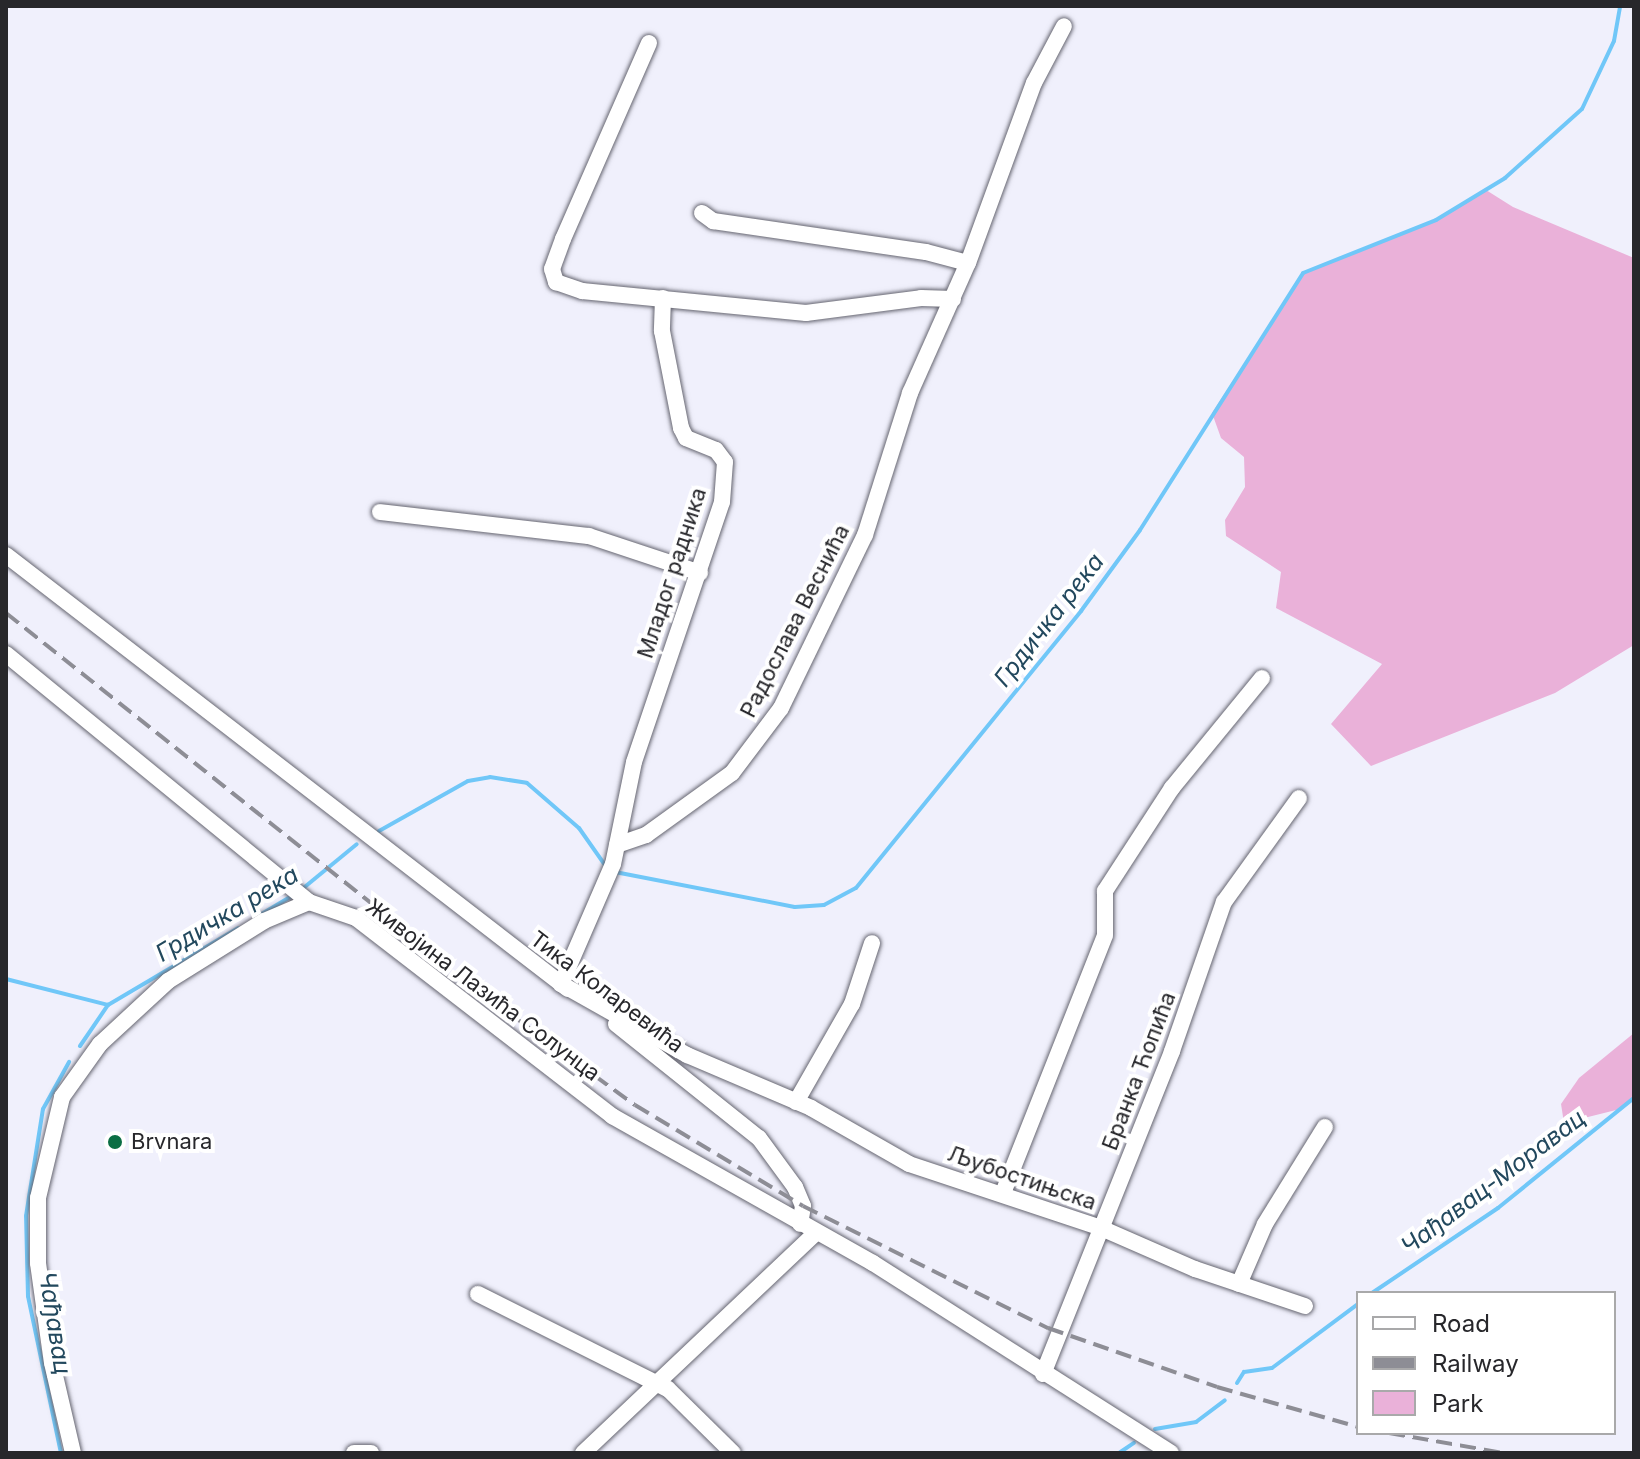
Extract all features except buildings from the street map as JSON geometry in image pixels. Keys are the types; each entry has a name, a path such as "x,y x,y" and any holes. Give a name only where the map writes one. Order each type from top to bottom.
{"street":[{"name":"Радослава Веснића","path":"617,845 646,835 732,773 781,708 865,535 910,393 968,263 1030,94 1064,26"},
{"path":"649,43 552,276 574,290 806,313 921,298 953,299"},
{"path":"702,213 713,221 968,263"},
{"name":"Младог радника","path":"561,984 609,871 634,762 722,502 725,462 716,450 686,438 681,428 662,331 663,298"},
{"path":"380,512 589,536 700,573"},
{"name":"Тика Коларевића","path":"6,555 759,1138 795,1187 803,1206 800,1224"},
{"path":"6,654 307,900 264,921 168,981 100,1044 62,1097 38,1198 38,1263 52,1363 73,1453"},
{"path":"1003,1193 1105,935 1105,891 1172,788 1262,678"},
{"name":"Бранка Ћопића","path":"1043,1374 1172,1051 1224,902 1299,798"},
{"name":"Живојина Лазића Солунца","path":"307,900 356,918 612,1116 800,1224"},
{"path":"796,1102 852,1004 872,943"},
{"name":"Љубостињска","path":"561,984 687,1055 796,1102 909,1164 1101,1228 1239,1284 1305,1306"},
{"path":"1239,1284 1265,1224 1325,1127"},
{"path":"800,1224 873,1263 1171,1453"},
{"path":"583,1453 816,1233"},
{"path":"478,1294 658,1383 733,1453"},
{"path":"354,1453 371,1453"}],"green space":[{"path":"1486,190 1513,207 1634,258 1634,645 1555,693 1371,766 1331,724 1382,664 1276,608 1281,572 1226,536 1225,520 1245,487 1244,457 1221,438 1212,413 1303,273 1436,220"},
{"path":"1634,1033 1634,1098 1620,1109 1564,1123 1561,1104 1579,1078"}],"waterway":[{"name":"Грдичка река","path":"615,872 795,907 824,905 856,888 1081,611 1140,530 1303,273 1436,220 1505,178 1582,109 1614,41 1620,6"},
{"name":"Грдичка река","path":"379,831 468,781 490,777 527,783 579,828 607,868"},
{"name":"Грдичка река","path":"301,890 357,844"},
{"name":"Грдичка река","path":"260,915 293,895"},
{"name":"Грдичка река","path":"80,1046 108,1005 238,928"},
{"path":"6,979 108,1005"},
{"name":"Чађавац","path":"61,1453 28,1296 26,1216 43,1109 69,1062"},
{"name":"Чађавац-Моравац","path":"1375,1291 1498,1208 1634,1098"},
{"name":"Чађавац-Моравац","path":"1237,1383 1244,1372 1272,1368 1356,1305"},
{"name":"Чађавац-Моравац","path":"1155,1429 1196,1422 1225,1400"},
{"name":"Чађавац-Моравац","path":"1119,1453 1134,1443"}],"railway":[{"path":"6,613 517,1019 635,1105 803,1206 1048,1328 1217,1387 1356,1426"},
{"path":"1400,1435 1504,1453"}],"place":[{"name":"Brvnara","path":"115,1142"}]}
